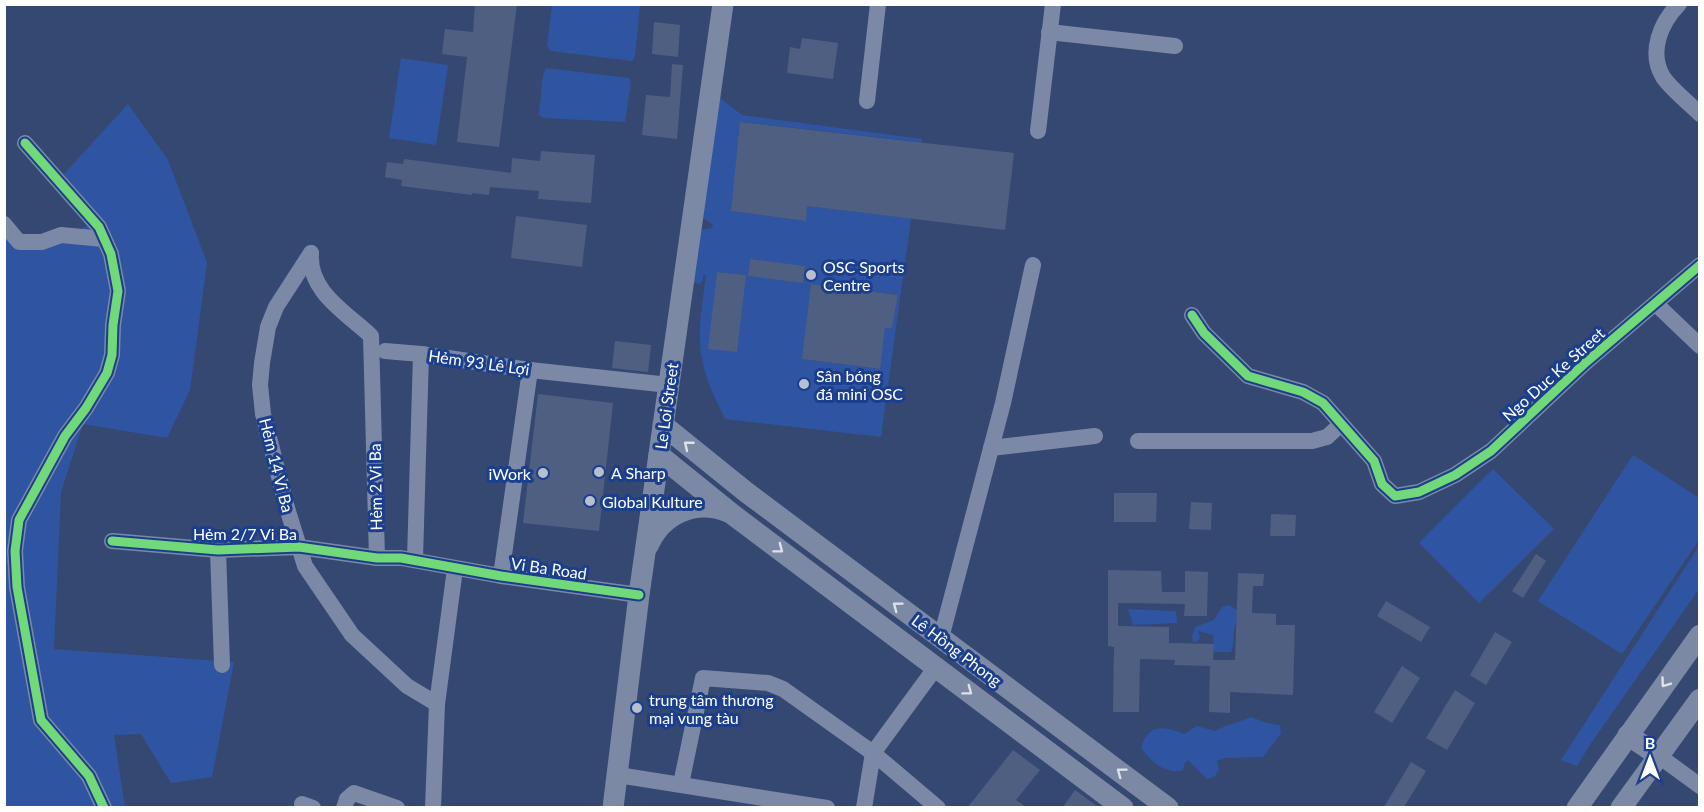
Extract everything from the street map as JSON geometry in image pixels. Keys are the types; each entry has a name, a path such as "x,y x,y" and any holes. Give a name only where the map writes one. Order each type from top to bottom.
{"main road":[{"name":"Le Loi Street","path":"614,807 639,595 723,4"},
{"name":"Lê Hồng Phong","path":"663,425 723,474 1167,807"},
{"name":"Lê Hồng Phong","path":"659,455 732,514 1123,807"},
{"path":"705,492 723,474"},
{"path":"645,556 658,529 675,514 690,508 702,507 720,509 732,514"},
{"path":"1577,807 1700,635"},
{"path":"936,667 946,642"},
{"path":"1621,807 1700,699"},
{"path":"1628,735 1659,756"}],"street":[{"path":"867,101 878,4"},
{"path":"1038,131 1053,4"},
{"path":"1679,4 1665,20 1656,51 1664,78 1700,114"},
{"path":"1050,32 1175,46"},
{"path":"25,142 99,227 111,254 118,291 113,325 112,355 107,373 86,408 65,436 19,520 15,551 17,587 41,720 89,776 104,807"},
{"path":"4,224 20,242 42,242 61,235 104,239"},
{"name":"Hẻm 14 Vi Ba","path":"371,336 324,295 310,266 311,253 276,308 268,327 260,385 263,414 305,566 351,635 406,686 437,704"},
{"path":"946,642 1033,265"},
{"name":"Ngo Duc Ke Street","path":"1341,424 1374,461 1382,484 1395,496 1419,492 1455,476 1491,451 1585,363 1700,265"},
{"path":"1656,304 1700,346"},
{"path":"1138,441 1312,441 1327,437 1341,424 1323,402 1303,392 1248,376 1204,333 1192,315"},
{"name":"Hẻm 2 Vi Ba","path":"371,336 377,558"},
{"path":"385,351 421,354"},
{"name":"Hẻm 93 Lê Lợi","path":"415,559 421,354 530,370 669,385"},
{"path":"501,576 530,370"},
{"path":"991,448 1095,436"},
{"name":"Hẻm 2/7 Vi Ba","path":"112,541 218,550 299,547 377,558"},
{"path":"218,550 222,665"},
{"path":"377,558 415,559 455,569 437,704 433,807"},
{"name":"Vi Ba Road","path":"455,569 639,595"},
{"path":"864,807 873,753 936,667"},
{"path":"681,784 703,678 768,682 783,689 873,753 938,807"},
{"path":"1659,756 1700,786"},
{"path":"618,774 827,807"},
{"path":"344,807 350,795 354,794 397,807"}],"shaded area":[{"path":"552,5 640,5 635,56 632,61 551,51 547,46"},
{"path":"401,58 448,65 436,145 389,138"},
{"path":"546,68 629,78 631,82 625,122 544,118 539,115 543,75"},
{"path":"716,95 742,115 922,139 881,437 725,419 711,390 700,348 700,324 706,275 703,275 700,284 693,282 700,230 712,228 713,225 705,219 690,214","holes":["743,122 919,142 909,218 807,206 805,221 738,212 732,202","750,260 805,266 803,282 748,276","717,272 746,275 709,349","811,284 898,295 892,328 885,328 879,369 803,359"]},
{"path":"128,104 168,160 207,263 190,390 167,438 83,424 61,492 54,649 234,662 212,777 171,783 141,734 114,735 125,807 5,807 4,204 12,247 47,249 92,223 64,174"},
{"path":"1633,455 1699,498 1699,540 1622,654 1538,601"},
{"path":"1493,469 1554,529 1479,603 1419,543"},
{"path":"1699,546 1699,589 1577,766 1561,760"},
{"path":"1229,605 1237,610 1238,619 1231,652 1214,652 1213,635 1198,631 1200,638 1193,642 1195,627 1214,620 1222,607"},
{"path":"1128,609 1176,611 1177,623 1133,625"},
{"path":"1251,717 1280,725 1281,733 1263,757 1225,758 1217,761 1219,770 1215,776 1207,779 1188,760 1183,770 1164,769 1149,758 1141,748 1148,734 1153,730 1164,728 1184,734 1197,726 1215,731"}],"building":[{"path":"475,4 517,4 499,147 457,142 467,57 442,54 445,29 473,32"},
{"path":"654,22 680,25 678,57 652,54"},
{"path":"802,38 838,43 833,79 787,73 790,47 800,49"},
{"path":"672,64 683,65 677,139 642,135 646,95 670,97"},
{"path":"740,122 1014,153 1005,230 807,206 806,221 731,211"},
{"path":"541,151 595,155 591,203 538,199 539,191 490,187 489,195 472,193 472,195 401,186 402,180 385,177 387,162 403,164 404,159 511,173 512,158 540,161"},
{"path":"516,216 587,225 582,267 511,258"},
{"path":"750,259 805,266 803,283 748,276"},
{"path":"717,272 746,275 737,352 708,349"},
{"path":"811,284 898,295 892,328 885,328 880,369 802,359"},
{"path":"615,341 651,345 648,372 612,368"},
{"path":"538,394 613,403 599,531 523,523"},
{"path":"1114,493 1157,493 1156,522 1114,522"},
{"path":"1191,502 1212,503 1211,530 1189,529"},
{"path":"1271,514 1296,515 1295,536 1270,536"},
{"path":"1536,554 1546,561 1523,598 1512,591"},
{"path":"1108,570 1161,571 1162,592 1185,592 1185,571 1208,572 1207,616 1184,616 1185,604 1118,603 1118,626 1169,627 1169,643 1214,644 1213,660 1235,660 1238,573 1264,574 1263,586 1253,586 1252,613 1276,614 1276,625 1295,625 1293,695 1230,692 1230,713 1209,712 1210,666 1174,665 1175,660 1140,659 1139,712 1113,712 1114,647 1108,646"},
{"path":"1386,601 1430,627 1421,642 1377,616"},
{"path":"1495,632 1512,642 1486,685 1470,675"},
{"path":"1402,666 1420,678 1392,723 1374,712"},
{"path":"1455,690 1475,703 1447,750 1426,738"},
{"path":"1013,750 1040,770 1016,800 1026,807 968,807"},
{"path":"1411,762 1426,771 1404,807 1384,807"},
{"path":"1075,790 1098,807 1063,807"}],"cycle path":[{"path":"25,143 99,227 111,254 118,291 113,325 112,355 107,373 86,408 65,436 19,520 15,551 17,587 41,720 89,776 104,808"},
{"path":"1192,315 1204,333 1248,376 1303,392 1323,403 1374,461 1382,484 1395,496 1419,492 1455,475 1491,451 1585,363 1700,265"},
{"path":"112,541 218,550 299,547 377,558 401,558 501,576 639,595"}],"place":[{"name":"OSC Sports Centre","path":"811,275"},
{"name":"Sân bóng đá mini OSC","path":"804,384"},
{"name":"A Sharp","path":"599,472"},
{"name":"iWork","path":"543,473"},
{"name":"Global Kulture","path":"590,501"},
{"name":"trung tâm thương mại vung tàu","path":"637,708"}]}
